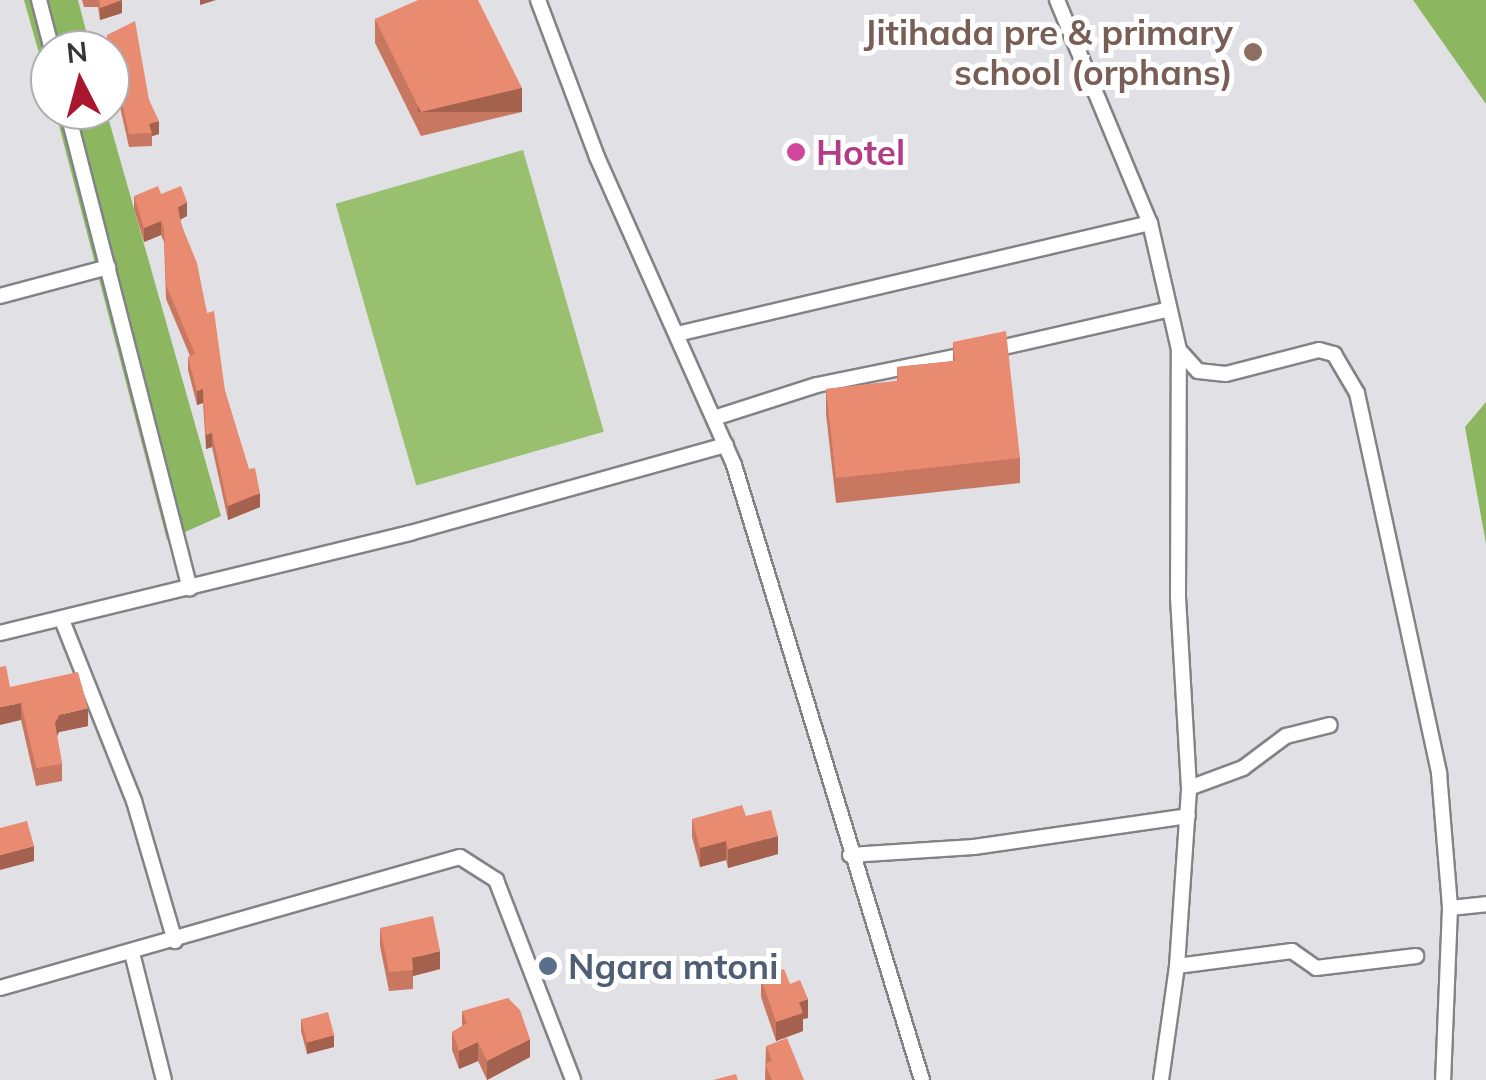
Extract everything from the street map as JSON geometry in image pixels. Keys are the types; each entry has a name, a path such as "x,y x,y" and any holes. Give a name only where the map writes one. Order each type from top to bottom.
{"street":[{"path":"38,0 46,30"},
{"path":"538,0 597,157 726,445 922,1080"},
{"path":"1056,0 1150,222 1166,310 1179,350 1178,598 1189,788 1177,966 1161,1080"},
{"path":"72,130 190,588"},
{"path":"677,334 1150,222"},
{"path":"0,296 108,268"},
{"path":"714,418 817,385 1166,310"},
{"path":"1179,350 1198,371 1226,374 1319,350 1334,354 1348,372 1439,773 1450,908 1443,1080"},
{"path":"0,633 190,588 726,445"},
{"path":"62,620 134,801 175,941"},
{"path":"1189,788 1244,768 1286,736 1330,725"},
{"path":"850,855 974,847 1188,816"},
{"path":"0,988 175,941 440,859 478,863 496,880 573,1080"},
{"path":"1450,908 1486,904"},
{"path":"1177,966 1282,951 1316,968 1416,956"},
{"path":"132,952 164,1080"}],"green space":[{"path":"24,0 78,0 86,30 32,30"},
{"path":"1413,0 1486,0 1486,104"},
{"path":"60,130 112,130 221,516 167,540"},
{"path":"523,150 604,432 416,485 336,204"},
{"path":"1486,402 1486,544 1465,427"}],"building":[{"path":"99,0 122,0 100,8"},
{"path":"418,0 478,0 522,88 421,112 375,19"},
{"path":"135,21 149,100 159,121 149,124 152,133 129,134 130,30 117,30"},
{"path":"158,186 161,194 181,186 187,202 178,207 181,224 197,263 207,313 214,311 225,391 249,469 255,468 260,493 228,506 212,433 206,435 203,389 197,391 188,357 195,354 166,285 164,229 161,221 144,228 134,196"},
{"path":"1006,331 1020,458 836,478 826,389 898,381 897,367 955,361 953,342"},
{"path":"6,666 10,687 78,672 88,708 59,715 55,723 62,764 36,768 21,703 0,707 0,667"},
{"path":"742,805 746,816 771,810 778,836 728,849 726,841 700,848 692,819"},
{"path":"27,821 34,846 0,855 0,828"},
{"path":"433,916 440,951 412,958 413,970 389,972 380,928"},
{"path":"784,969 790,984 800,980 808,999 799,1002 803,1013 776,1022 761,978"},
{"path":"508,998 520,1010 530,1039 487,1061 478,1042 459,1051 452,1032 467,1023 462,1011"},
{"path":"328,1012 334,1035 307,1042 301,1019"},
{"path":"787,1038 804,1080 772,1080 765,1064 772,1061 766,1046"},
{"path":"736,1074 738,1080 713,1080"}],"place":[{"name":"Jitihada pre & primary school (orphans)","path":"1253,52"},
{"name":"Hotel","path":"796,152"},
{"name":"Ngara mtoni","path":"548,966"}]}
